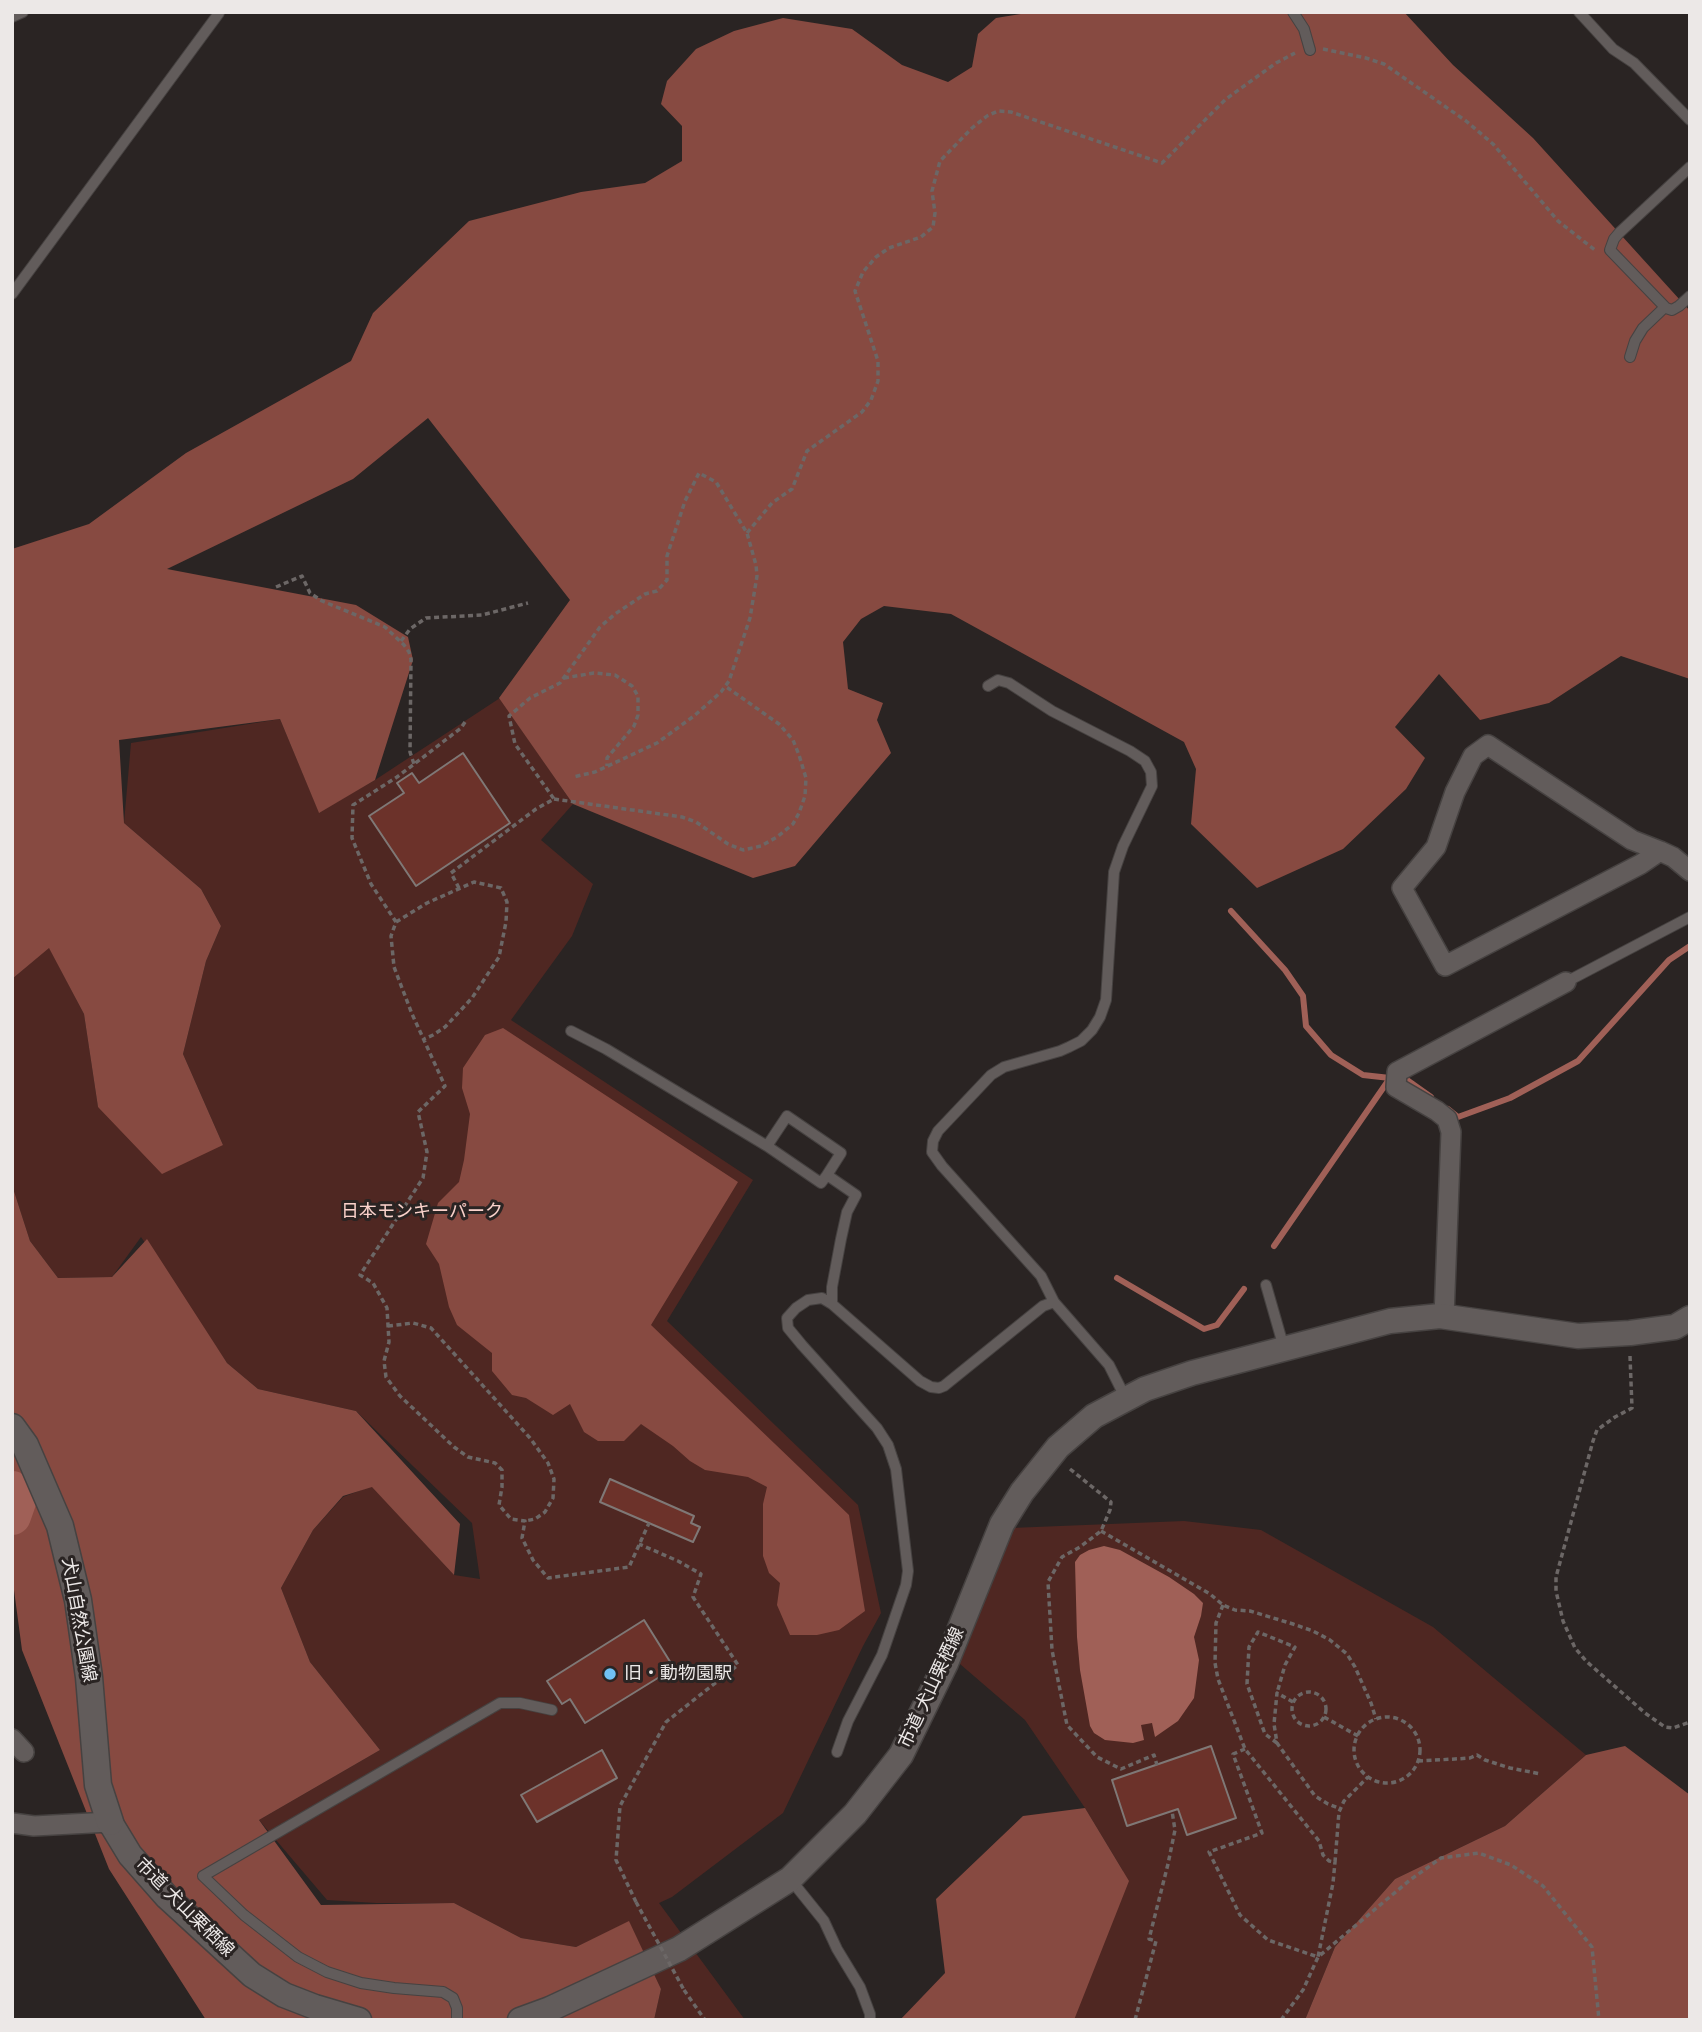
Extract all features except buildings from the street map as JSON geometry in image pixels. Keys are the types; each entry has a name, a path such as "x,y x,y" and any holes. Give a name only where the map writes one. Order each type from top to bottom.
{"main road":[{"name":"犬山自然公園線","path":"12,1427 25,1445 60,1526 78,1600 89,1677 98,1785 110,1822"}],"street":[{"path":"1660,851 1641,864 1445,966 1402,888 1436,848 1455,792 1473,756 1488,745 1632,841 1660,851 1673,857 1690,871"},
{"path":"1444,1317 1451,1132 1447,1119 1396,1087 1397,1072 1566,982"},
{"name":"市道 犬山栗栖線","path":"520,2020 550,2009 679,1949 790,1879 855,1814 901,1755 946,1663 1002,1524 1022,1492 1058,1447 1094,1416 1135,1394 1192,1373 1390,1321 1444,1317 1578,1336 1675,1327 1690,1318"},
{"path":"12,1823 34,1826 110,1822"},
{"name":"市道 犬山栗栖線","path":"110,1822 131,1855 167,1897 252,1975 284,1995 359,2020"}],"lane":[{"path":"12,17 23,12"},
{"path":"1293,12 1304,29 1310,50"},
{"path":"1579,12 1690,120"},
{"path":"12,294 219,13"},
{"path":"1690,167 1619,233 1610,250 1665,307 1672,310 1690,296"},
{"path":"1630,357 1643,328 1665,307"},
{"path":"988,686 998,680 1009,683 1052,711 1130,751 1144,761 1152,772 1152,786 1123,846 1114,872 1106,1000 1100,1017 1081,1041 1060,1051 1004,1067 990,1075 938,1131 932,1152 1041,1276 1054,1302 1135,1394"},
{"path":"1566,982 1690,917"},
{"path":"571,1031 606,1049 767,1146 821,1183 841,1153 787,1116 767,1146"},
{"path":"827,1175 856,1195 847,1212 841,1239 832,1286 832,1304"},
{"path":"1266,1285 1284,1349"},
{"path":"837,1752 848,1721 883,1655 902,1602 908,1571 896,1469 888,1445 866,1414 788,1328 788,1318 808,1300 822,1298 920,1381 939,1388 1043,1306 1054,1302"},
{"path":"457,2020 457,2008 453,1998 443,1992 361,1983 327,1972 298,1957 244,1914 203,1876 500,1703 520,1703 552,1710"},
{"path":"790,1879 824,1921 860,1987 870,2020"}],"path":[{"path":"747,533 772,503 792,489 807,451 862,412 871,400 878,381 878,361 855,291 863,272 876,257 889,248 921,237 933,227 933,191 940,161 972,128 998,110 1162,163 1226,99 1276,63 1299,51 1331,50 1384,64 1466,121 1493,144 1558,221 1593,249 1602,252 1610,250"},
{"path":"554,799 515,744 509,716 530,698 560,683 600,627 645,594 657,591 667,580 667,556 685,501 699,473 716,482 747,533 756,565 757,576 750,618 729,681 694,716 657,743 595,772 573,777"},
{"path":"276,587 302,576 310,593 322,601 385,627 410,652 410,752 414,764"},
{"path":"401,641 410,629 426,618 482,615 527,603"},
{"path":"564,678 594,673 615,674 632,687 638,696 638,715 634,726 607,758 607,766"},
{"path":"459,888 451,873 536,809 554,799 681,817 696,822 728,844 743,850 761,846 777,837 793,824 805,796 806,778 799,755 793,740 779,724 725,686"},
{"path":"396,922 371,884 352,838 353,805 414,764 465,722"},
{"path":"388,1326 413,1323 430,1328 530,1438 548,1463 554,1479 553,1498 545,1512 535,1519 512,1519 499,1504 502,1470 495,1463 468,1457 400,1396 386,1377 384,1361 389,1342 388,1326 387,1308 373,1283 360,1275 423,1178 427,1152 418,1112 446,1086 412,1014 394,967 391,936 396,922 427,903 474,881 501,888 507,902 499,957 472,998 445,1027 424,1039"},
{"path":"1630,1333 1632,1408 1615,1416 1597,1430 1592,1441 1556,1577 1556,1591 1563,1621 1575,1648 1586,1661 1665,1727 1673,1728 1690,1722"},
{"path":"1061,1462 1111,1502 1101,1531 1080,1548 1062,1557 1048,1582 1052,1650 1067,1725 1097,1757 1121,1769 1154,1755 1157,1765"},
{"path":"525,1521 522,1538 533,1560 548,1578 629,1567 649,1523"},
{"path":"1101,1531 1210,1594 1223,1605 1293,1623 1330,1640 1347,1654 1355,1667 1376,1719"},
{"path":"639,1544 701,1574 693,1597 738,1665 666,1721 620,1806 616,1860 684,1990 705,2020"},
{"path":"1223,1605 1216,1623 1215,1663 1218,1679 1245,1749 1319,1841 1323,1855 1329,1861 1335,1862"},
{"path":"1277,1743 1274,1724 1277,1693 1285,1665 1295,1647 1258,1632 1249,1647 1247,1684 1265,1734 1277,1743 1315,1796 1341,1809"},
{"path":"1277,1693 1293,1702"},
{"path":"1317,1693 1325,1701 1324,1717 1316,1725 1299,1723 1293,1714 1293,1702 1300,1694 1317,1693"},
{"path":"1324,1717 1358,1736"},
{"path":"1386,1717 1406,1723 1419,1740 1420,1751 1414,1770 1406,1778 1396,1782 1377,1782 1367,1777 1356,1760 1354,1750 1358,1736 1367,1724 1376,1719 1386,1717"},
{"path":"1245,1749 1233,1754 1262,1833 1209,1852 1240,1915 1268,1940 1318,1957"},
{"path":"1418,1761 1470,1758 1477,1755 1510,1768 1541,1774"},
{"path":"1281,2020 1303,1990 1318,1957 1333,1883 1341,1809 1344,1801 1367,1777"},
{"path":"1135,2020 1156,1941 1149,1940 1175,1830 1172,1811"},
{"path":"1318,1957 1410,1880 1441,1858 1479,1853 1511,1865 1543,1886 1592,1947 1599,2020"}],"green space":[{"name":"日本モンキーパーク","path":"500,698 573,804 541,840 593,884 572,936 511,1020 753,1180 667,1321 858,1505 881,1613 783,1813 672,1897 659,1903 745,2020 654,2020 661,1989 629,1922 576,1947 521,1938 454,1903 327,1900 259,1820 380,1750 310,1662 281,1588 313,1530 343,1497 372,1486 454,1575 480,1579 472,1523 356,1411 258,1389 227,1363 141,1237 112,1277 58,1278 30,1241 12,1185 12,979 49,947 84,1014 98,1107 223,1145 183,1054 206,961 221,926 201,889 124,823 131,743 280,719 319,812 375,780"},
{"path":"1184,1521 1261,1530 1433,1627 1586,1755 1505,1826 1395,1879 1335,1947 1305,2020 1071,2020 1123,1871 1085,1808 1025,1720 953,1658 1011,1528"}],"shaded area":[{"path":"1033,12 1404,12 1453,65 1533,138 1690,311 1690,679 1621,656 1549,703 1480,720 1439,674 1395,727 1425,758 1406,789 1343,849 1257,888 1191,824 1196,769 1184,742 951,614 884,606 861,619 843,642 848,689 883,703 877,720 891,753 795,866 753,878 573,804 499,698 570,600 428,418 353,479 167,569 356,605 408,637 413,660 375,780 319,813 280,719 119,740 124,823 201,889 221,926 206,961 183,1054 223,1145 162,1174 98,1107 84,1014 49,948 12,979 12,549 89,524 186,453 351,361 373,313 469,221 581,192 645,183 682,161 682,126 661,104 667,81 696,49 734,31 783,18 852,29 902,65 948,82 972,67 978,34 996,18"},
{"path":"503,1028 738,1182 651,1325 849,1515 865,1611 839,1630 817,1635 790,1635 777,1605 780,1583 769,1573 763,1556 763,1504 767,1487 748,1477 705,1470 641,1424 624,1441 598,1441 584,1432 570,1404 553,1415 526,1398 512,1395 492,1371 492,1353 457,1325 449,1307 439,1264 426,1244 438,1203 459,1182 464,1160 470,1114 462,1088 463,1068 485,1035"},
{"path":"12,1185 30,1241 58,1278 112,1277 147,1239 227,1363 258,1389 356,1411 460,1524 454,1575 372,1487 343,1496 313,1530 281,1588 310,1662 380,1750 259,1820 321,1905 454,1903 521,1938 576,1947 629,1921 661,1989 654,2020 206,2020 109,1869 22,1650 12,1575"},
{"path":"1104,1546 1120,1550 1169,1577 1203,1603 1194,1637 1199,1660 1194,1698 1178,1721 1155,1737 1152,1723 1141,1725 1144,1740 1133,1743 1105,1740 1094,1733 1090,1726 1080,1670 1075,1562 1089,1550"},
{"path":"1625,1746 1690,1795 1690,2020 1305,2020 1335,1947 1395,1879 1505,1826 1586,1755"},
{"path":"1085,1808 1129,1881 1074,2020 900,2020 945,1973 936,1899 1023,1816"}],"waterway":[{"path":"1231,911 1285,970 1303,996 1306,1026 1331,1055 1363,1075 1390,1078 1274,1246"},
{"path":"1448,1109 1458,1117 1510,1098 1578,1061 1669,960 1690,946"},
{"path":"1407,1080 1431,1097"},
{"path":"1117,1278 1204,1329 1217,1325 1244,1289"},
{"path":"12,1490 18,1499 12,1516"}],"place":[{"name":"旧・動物園駅","path":"610,1674"}]}
